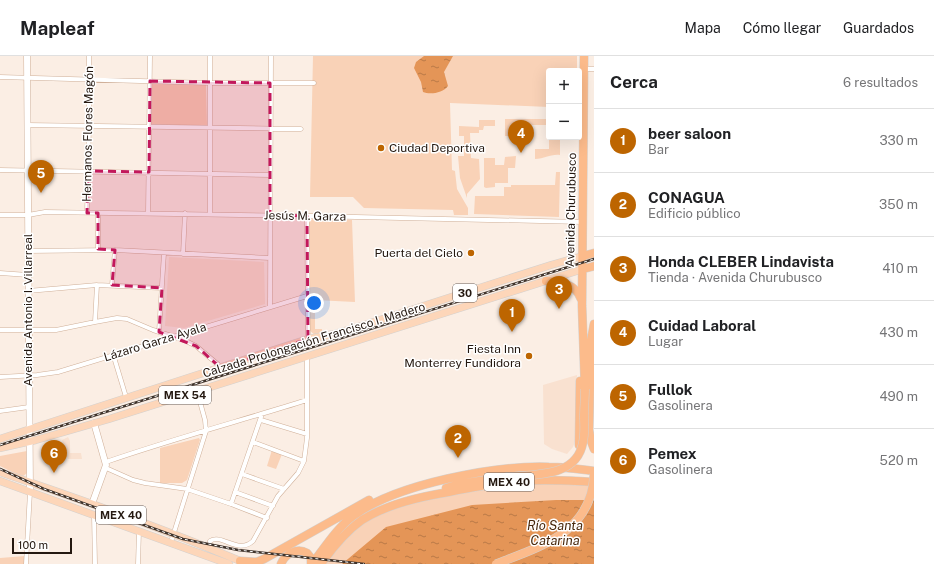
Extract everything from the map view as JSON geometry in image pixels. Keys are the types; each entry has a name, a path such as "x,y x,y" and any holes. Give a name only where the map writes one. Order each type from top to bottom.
{"highway":[{"name":"Avenida Churubusco","path":"425,496 460,484 557,471 566,468 576,459 581,451 584,442 585,389 582,306 584,222 584,56"},
{"name":"30","path":"583,256 594,253"},
{"name":"30","path":"583,269 594,266"},
{"path":"546,281 564,283 572,286 579,294 582,306"},
{"path":"594,324 590,341 589,430 594,449"},
{"path":"548,467 566,462 573,457 579,447 579,356 584,332"},
{"name":"MEX 40","path":"312,564 341,527 354,515 382,499 410,489 489,471 548,467 594,472"},
{"path":"496,564 548,541 570,528 578,520 588,502 593,486 594,472"},
{"name":"MEX 40","path":"321,564 341,537 361,521 389,506 425,496 509,482 550,480 594,482"},
{"path":"244,562 257,562 264,559 371,499 393,491 410,489"},
{"path":"281,564 287,555 299,550 308,552 312,564"}],"main road":[{"name":"Calzada Prolongación Francisco I. Madero","path":"0,439 308,339 334,334 358,327 550,265 583,256"},
{"name":"Calzada Prolongación Francisco I. Madero","path":"0,448 30,442 94,423 583,269"},
{"name":"MEX 40","path":"0,472 209,547 244,562"},
{"name":"MEX 40","path":"0,481 229,564"}],"street":[{"name":"Avenida Antonio I. Villarreal","path":"26,564 30,492 30,430 28,407 27,56"},
{"name":"Hermanos Flores Magón","path":"87,213 89,56"},
{"path":"148,213 150,56"},
{"path":"210,56 210,214"},
{"path":"270,307 271,56"},
{"path":"584,69 594,69"},
{"path":"0,77 89,80 314,83"},
{"path":"27,125 301,129"},
{"path":"0,170 270,175"},
{"name":"Jesús M. Garza","path":"0,215 28,215 45,212 185,213 584,222"},
{"name":"Hermanos Flores Magón","path":"98,213 98,249"},
{"path":"183,254 185,213"},
{"path":"308,216 308,339"},
{"path":"28,251 98,249 270,258"},
{"path":"112,285 115,250"},
{"path":"159,332 164,253"},
{"path":"0,273 28,274"},
{"path":"28,291 97,285 162,288"},
{"path":"95,322 97,285"},
{"name":"Lázaro Garza Ayala","path":"0,377 28,376 58,372 307,296"},
{"path":"0,330 56,330 117,318 127,319 184,340 196,346 221,368"},
{"path":"113,354 126,398"},
{"path":"209,547 210,541 215,539 240,546 247,546 253,541 278,496 298,473 304,461 307,434 307,357"},
{"path":"170,542 206,431 205,420 196,391"},
{"path":"106,465 148,447 307,400"},
{"path":"0,411 28,407"},
{"path":"231,504 262,414"},
{"path":"261,420 307,434"},
{"path":"92,504 106,465 94,423"},
{"path":"253,442 304,461"},
{"path":"106,465 133,480 187,489 267,518"},
{"path":"242,474 284,489"},
{"path":"235,492 273,506"},
{"path":"94,516 95,564"},
{"path":"138,531 138,564"}],"highlighted area":[{"path":"150,81 270,83 270,215 307,216 308,339 221,368 196,346 159,332 162,288 112,285 115,250 98,249 98,213 87,213 88,171 149,172"}],"shaded area":[{"name":"Ciudad Deportiva","path":"313,56 577,56 577,68 546,68 546,107 450,103 452,170 455,171 457,189 468,208 468,215 454,215 453,210 364,208 353,197 310,197"},
{"path":"152,84 206,85 207,126 151,124"},
{"path":"505,119 546,119 546,125 513,125 513,136 505,136"},
{"path":"479,120 495,120 495,126 484,126 483,130 479,130 479,133 470,133 471,158 479,159 480,179 467,194 467,198 460,178 458,156 464,156 464,136 459,136 459,126 479,127"},
{"path":"549,140 560,140 560,155 535,159 535,149 549,149"},
{"path":"516,156 515,168 508,168 508,183 495,183 495,187 484,187 484,158 495,158 495,165 504,165 505,157"},
{"path":"556,172 560,172 559,217 474,214 475,196 504,196 504,187 511,187 511,185 555,185"},
{"path":"312,219 352,220 355,302 315,300 315,329 322,329 322,333 315,335 309,330 309,223"},
{"path":"169,257 264,262 265,304 184,328 165,326"},
{"path":"577,375 576,439 573,447 567,454 552,449 544,444 543,385"},
{"path":"68,437 70,441 70,453 81,453 82,459 68,459 62,440"},
{"path":"199,438 200,440 187,480 182,483 160,483 160,448"},
{"path":"272,450 282,454 276,469 267,466"},
{"path":"27,451 27,473 22,477 0,466 0,456"},
{"name":"Río Santa Catarina","path":"594,482 594,564 322,564 359,525 409,503 499,484"},
{"path":"25,556 25,564 0,564 0,558"}],"water":[{"path":"424,56 453,56 444,72 448,86 440,92 423,92 421,82 414,68 416,62"},
{"name":"Río Santa Catarina","path":"556,500 594,500 594,564 342,564 386,527 472,505"}],"railway":[{"path":"0,445 594,259"},
{"path":"0,469 44,489 183,539 238,550 364,564"}],"place":[{"name":"Ciudad Deportiva","path":"381,148"},
{"name":"Cuidad Laboral","path":"521,153"},
{"name":"Fullok","path":"41,193"},
{"name":"Puerta del Cielo","path":"471,253"},
{"name":"Honda CLEBER Lindavista","path":"559,309"},
{"name":"beer saloon","path":"512,332"},
{"name":"Fiesta Inn Monterrey Fundidora","path":"529,356"},
{"name":"CONAGUA","path":"458,458"},
{"name":"Pemex","path":"54,473"}]}
